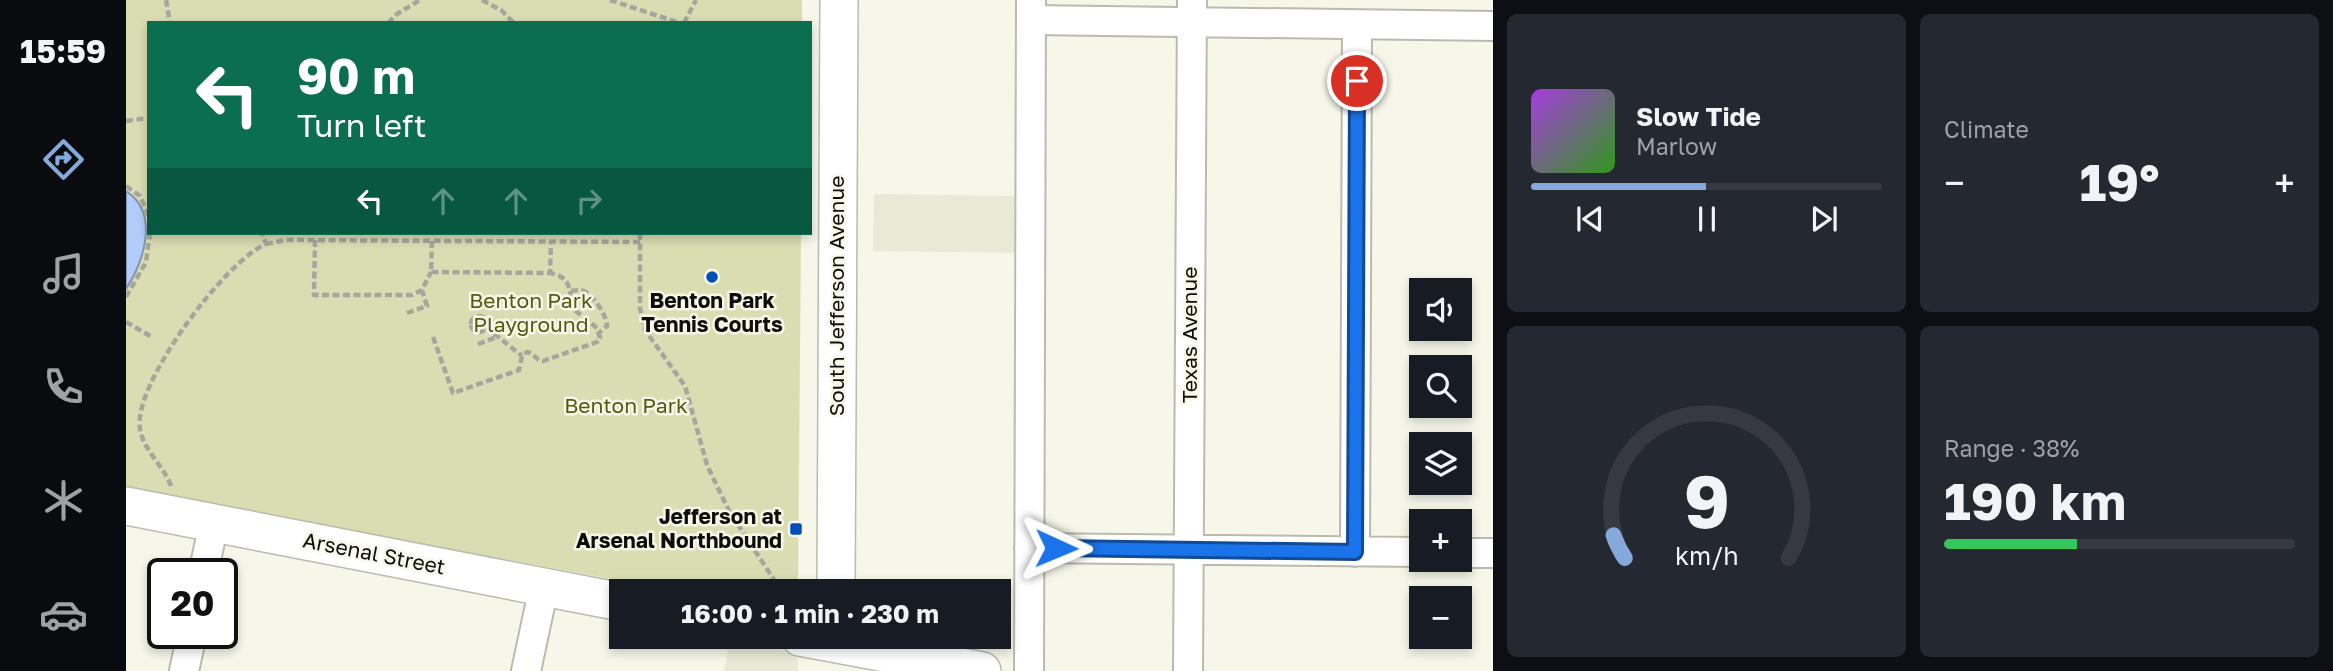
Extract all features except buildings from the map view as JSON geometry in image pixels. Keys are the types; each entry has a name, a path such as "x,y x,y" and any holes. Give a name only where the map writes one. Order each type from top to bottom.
{"main road":[{"name":"South Jefferson Avenue","path":"836,579 839,0"},
{"name":"Arsenal Street","path":"126,506 609,600"},
{"path":"840,649 982,671"}],"street":[{"path":"1028,671 1031,10 1192,10 1357,26 1493,26"},
{"name":"Texas Avenue","path":"1188,671 1192,10"},
{"path":"1355,552 1357,26"},
{"path":"207,558 214,523"},
{"path":"1029,548 1409,552"},
{"path":"1472,553 1493,553"},
{"path":"526,671 544,587"},
{"path":"184,671 189,649"}],"path":[{"path":"166,0 170,21"},
{"path":"390,21 420,0"},
{"path":"482,0 501,10 512,21"},
{"path":"610,0 676,21"},
{"path":"683,21 696,0"},
{"path":"126,121 147,118"},
{"path":"126,186 140,197 147,213"},
{"path":"126,297 146,262 150,235"},
{"path":"263,235 266,244"},
{"path":"413,235 413,241"},
{"path":"494,242 495,235"},
{"path":"574,235 574,241"},
{"path":"640,235 640,308 643,326 685,386 707,465 729,511 773,579"},
{"path":"173,490 139,429 142,403 163,360 212,290 243,258 257,248 286,240 640,242"},
{"path":"315,240 314,295 412,295 422,290 431,272 432,242"},
{"path":"550,273 551,241"},
{"path":"431,272 550,273 563,277 571,291 571,307 592,323 600,332 600,338 593,344 543,361 530,352 522,356"},
{"path":"407,313 427,306 422,290"},
{"path":"571,291 583,291 590,296 607,318 607,326 600,332"},
{"path":"126,322 152,337"},
{"path":"643,326 655,325"},
{"path":"486,327 522,356"},
{"path":"478,344 497,336"},
{"path":"433,337 453,393 519,370 522,356"}],"shaded area":[{"path":"874,194 1021,196 1020,253 873,251"},
{"path":"729,649 773,649 791,652 798,660 798,671 724,671"}],"green space":[{"name":"Benton Park","path":"126,0 802,0 802,21 147,21 147,235 801,235 798,579 611,579 126,488"}],"water":[{"path":"126,191 136,200 143,212 146,238 133,278 126,289"}],"place":[{"name":"Benton Park Tennis Courts","path":"712,277"},
{"name":"Jefferson at Arsenal Northbound","path":"796,529"}],"route":[{"path":"1056,548 1355,552 1357,81"}],"park label":[{"name":"Benton Park Playground","path":"531,313"}]}
